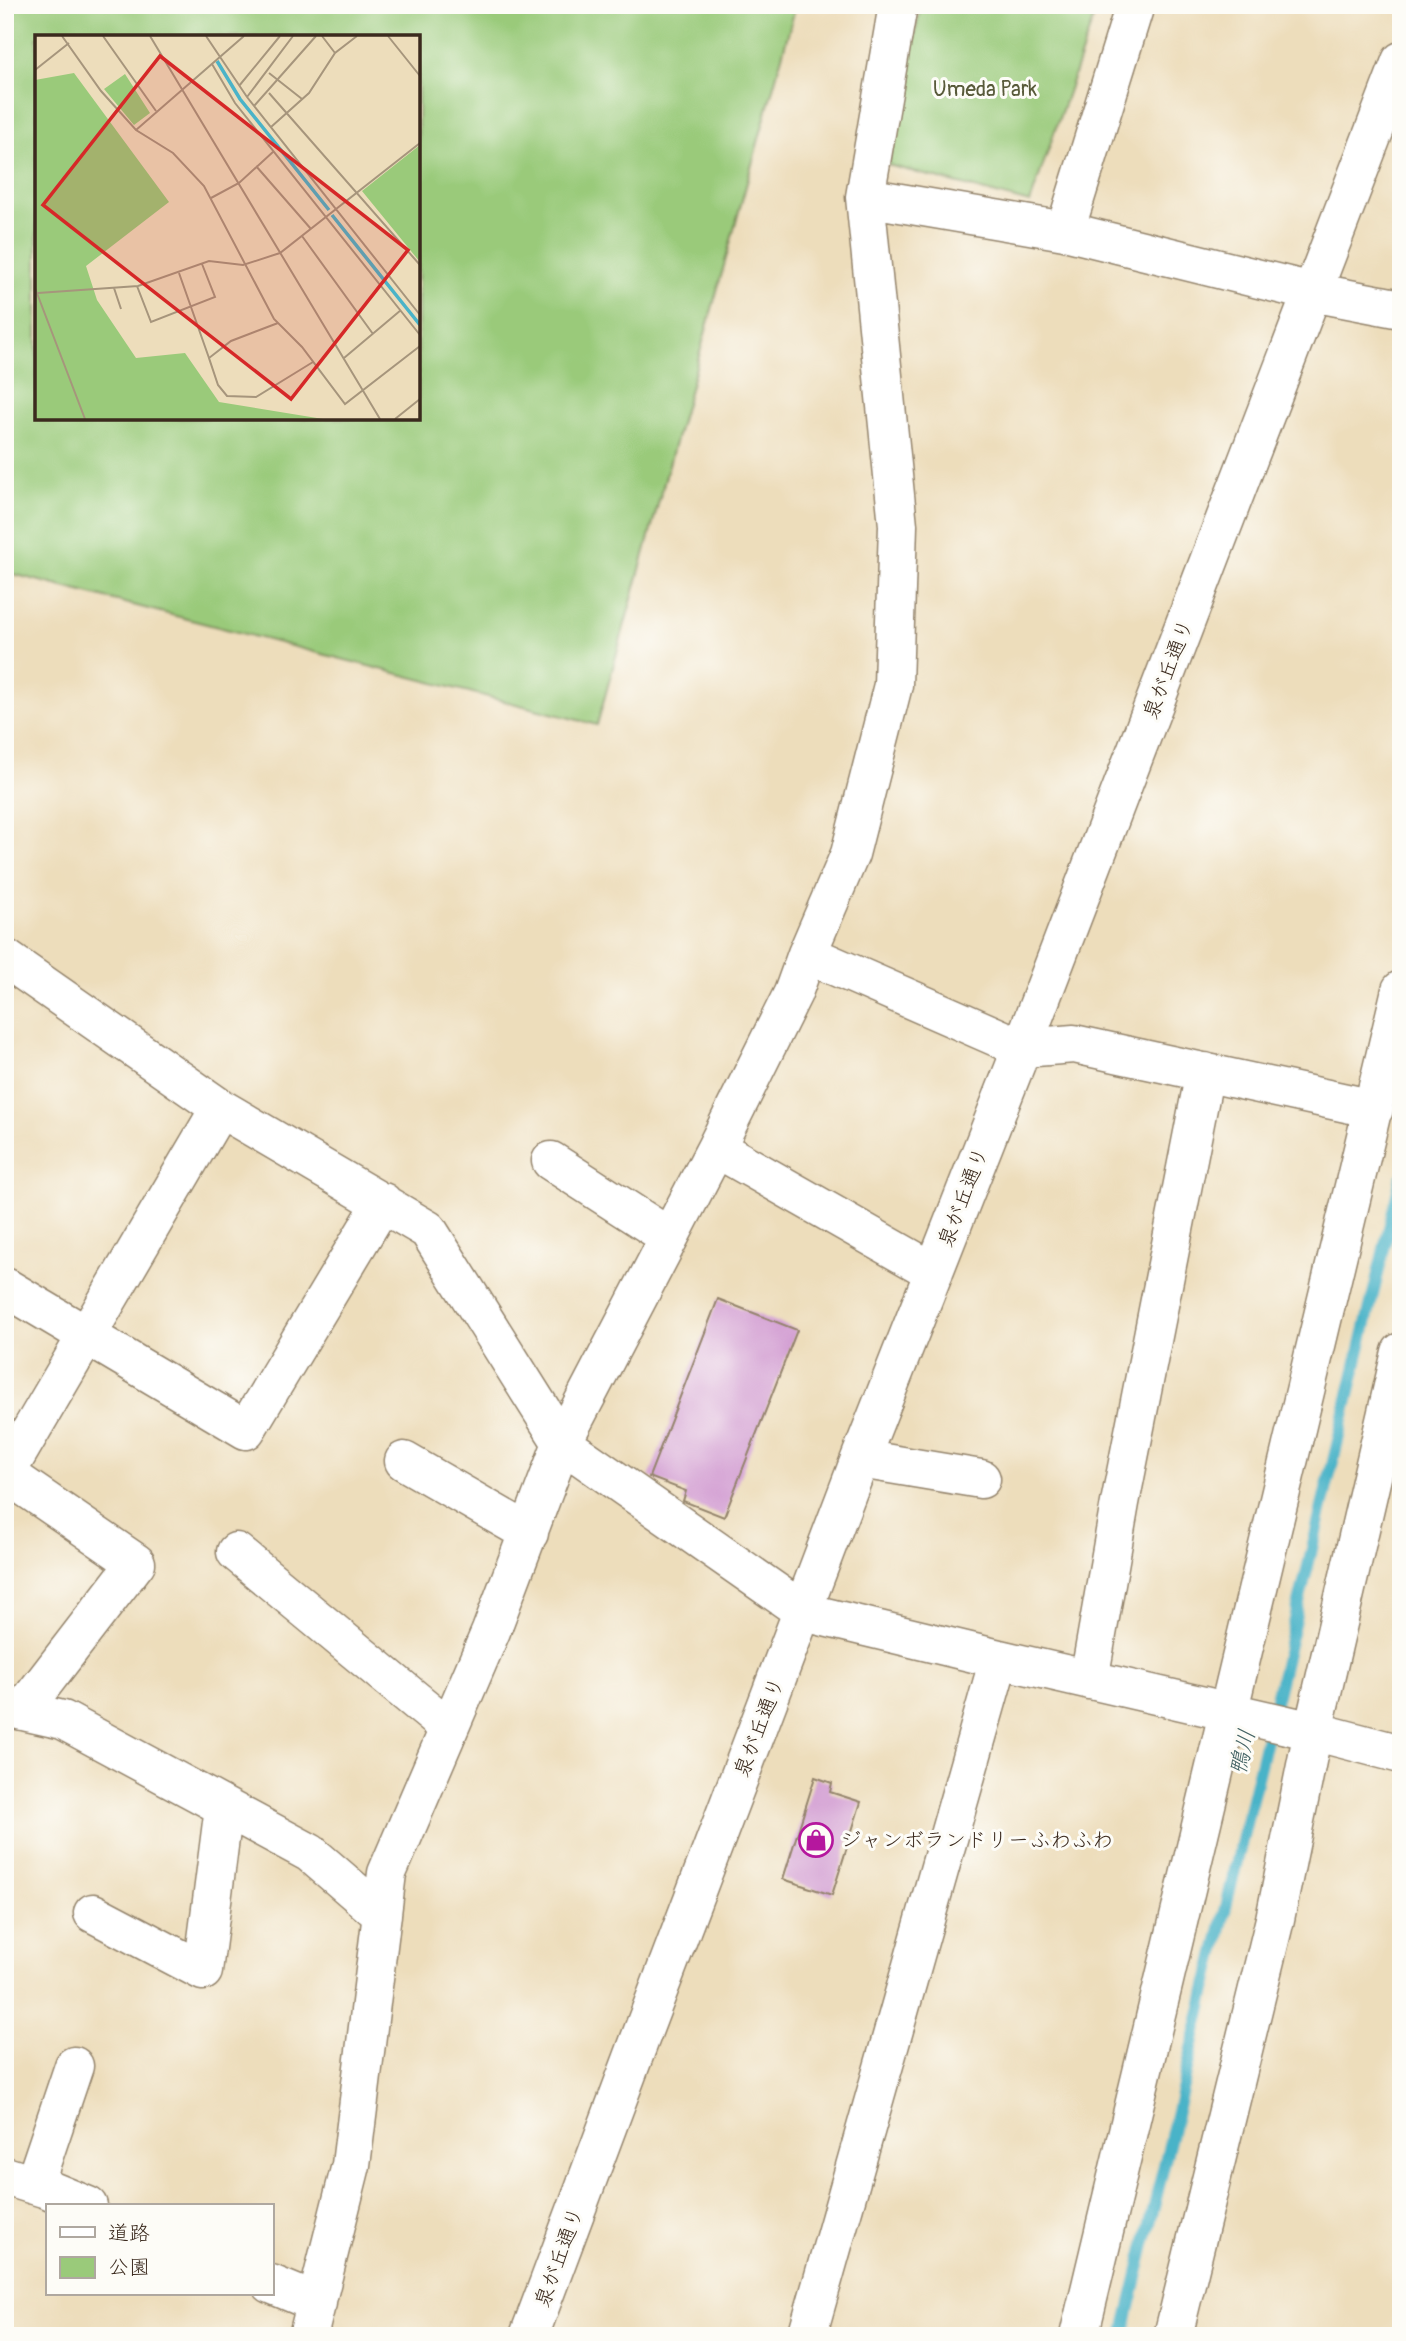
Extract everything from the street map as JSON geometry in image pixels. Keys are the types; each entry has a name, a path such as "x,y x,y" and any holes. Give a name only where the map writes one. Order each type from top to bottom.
{"street":[{"path":"273,2286 312,2320 351,2165 387,1872 491,1631 562,1443 716,1148 793,993 850,854 893,685 898,525 865,197 898,5"},
{"path":"1065,231 1135,5"},
{"name":"泉が丘通り","path":"529,2336 860,1459 1022,1048 1401,61"},
{"path":"865,197 1065,231 1312,292 1401,309"},
{"path":"807,954 1022,1048 1074,1044 1374,1109"},
{"path":"5,957 220,1108 428,1230 562,1443 804,1612 1401,1754"},
{"path":"1079,2336 1401,990"},
{"path":"1089,1680 1120,1503 1205,1072"},
{"path":"220,1108 6,1474 136,1563 14,1709 63,1720 310,1853 382,1915"},
{"path":"716,1148 934,1272"},
{"path":"551,1161 669,1237"},
{"path":"5,1287 246,1430 383,1202"},
{"path":"1172,2336 1275,1919 1313,1731 1401,1352"},
{"path":"860,1459 982,1479"},
{"path":"404,1461 529,1533"},
{"path":"236,1552 449,1728"},
{"path":"807,2336 999,1659"},
{"path":"93,1913 203,1971 224,1807"},
{"path":"74,2066 19,2180 83,2204"}],"green space":[{"path":"5,5 796,5 597,725 5,572"},
{"name":"Umeda Park","path":"921,5 1098,5 1030,203 888,165"}],"building":[{"path":"718,1299 797,1330 724,1517 683,1501 686,1491 649,1477"},
{"path":"815,1777 832,1783 830,1792 861,1802 832,1895 783,1879"}],"waterway":[{"name":"鴨川","path":"1123,2336 1401,1178"}],"place":[{"name":"ジャンボランドリーふわふわ","path":"816,1840"}]}
